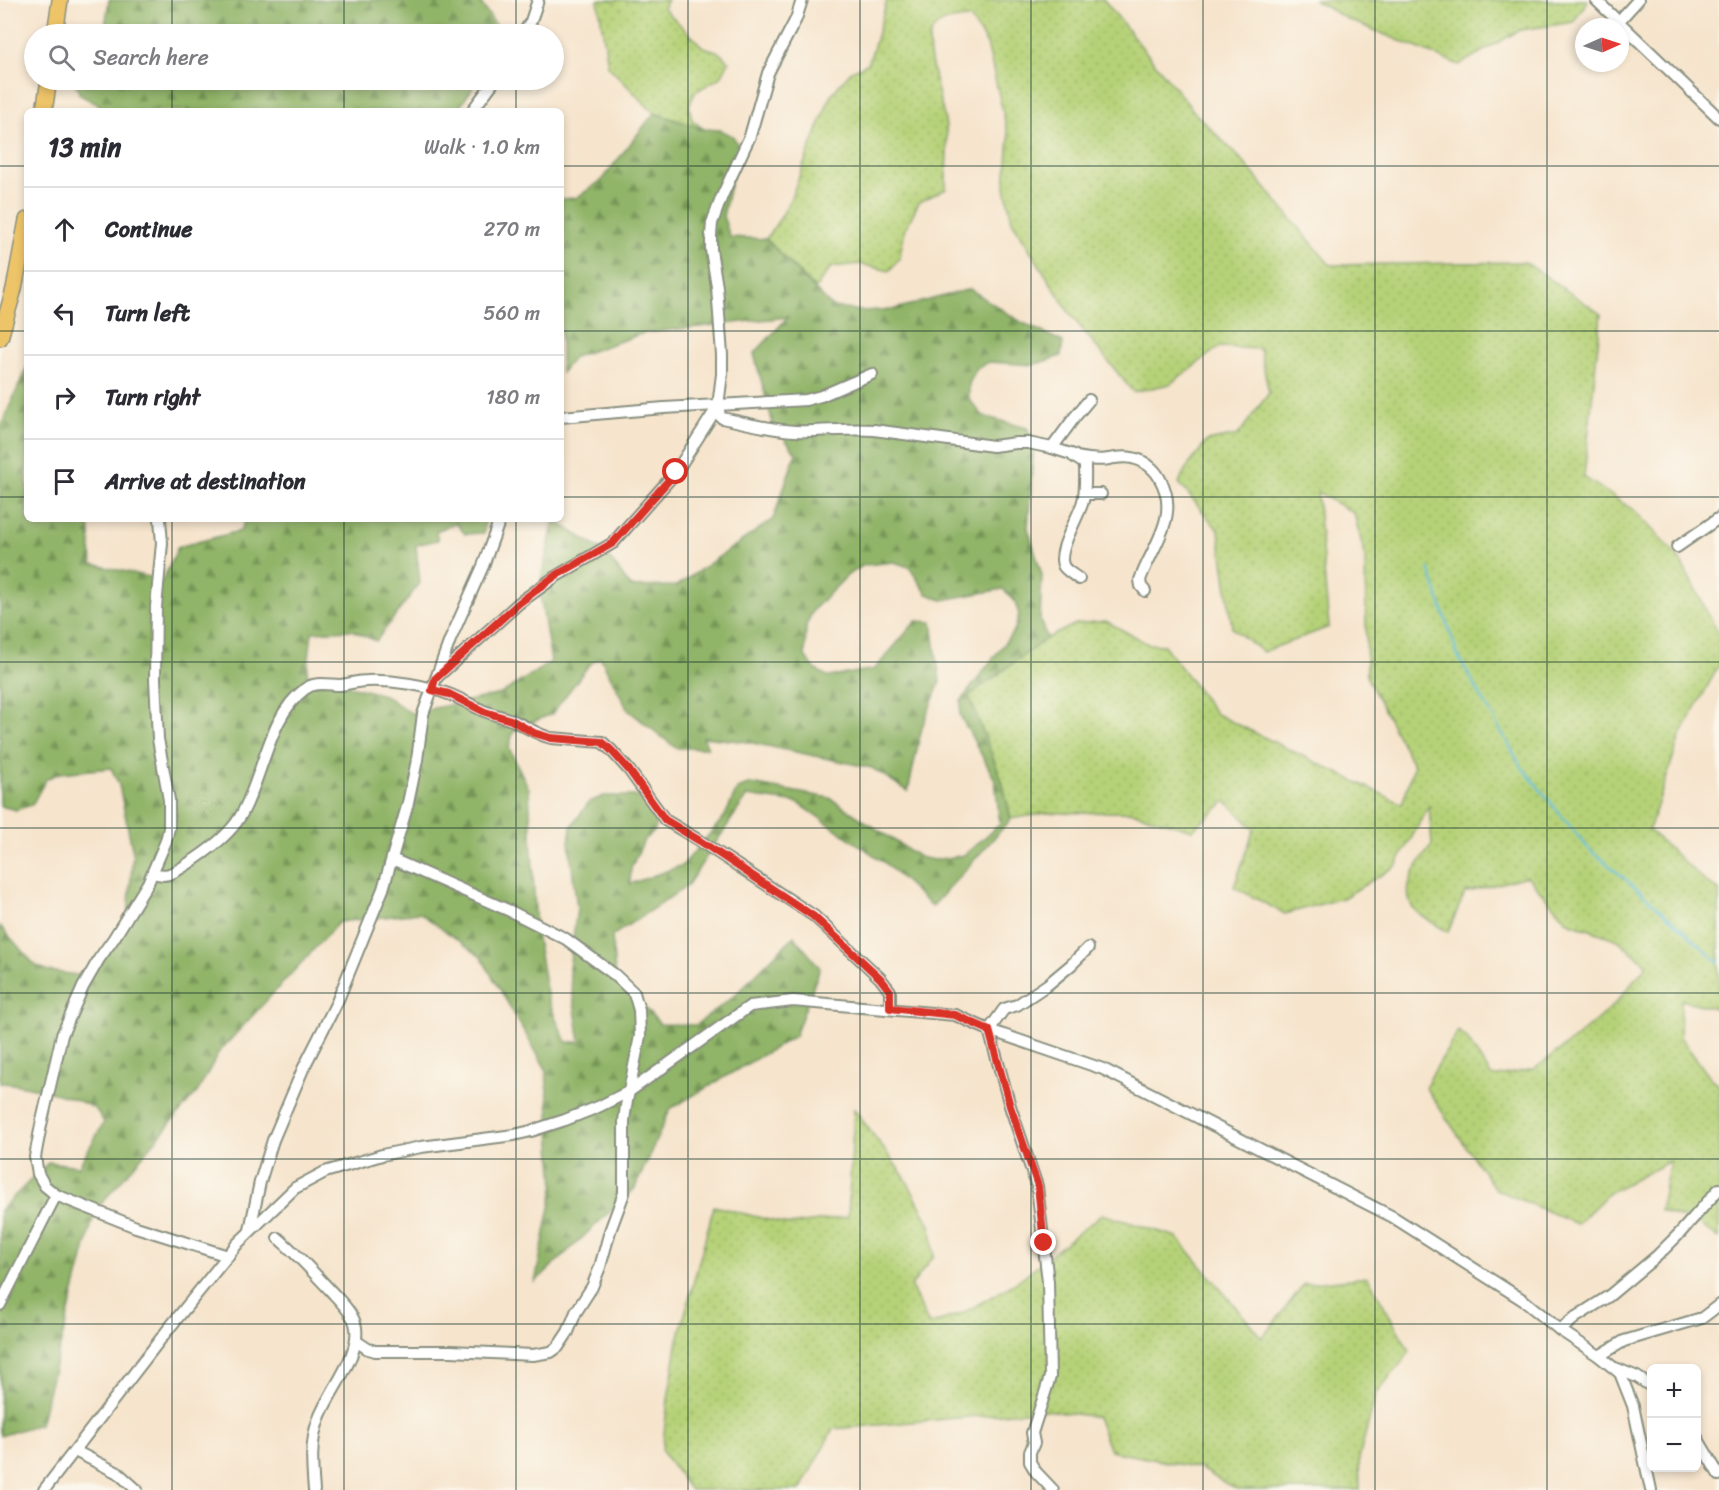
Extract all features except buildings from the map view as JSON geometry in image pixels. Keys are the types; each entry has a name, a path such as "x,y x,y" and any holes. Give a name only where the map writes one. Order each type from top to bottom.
{"highway":[{"path":"57,24 60,0"},
{"path":"44,108 47,90"},
{"path":"0,338 14,289 24,237"}],"street":[{"path":"529,24 538,0"},
{"path":"802,0 796,19 766,79 750,136 712,223 711,250 723,355 719,413 722,418 778,429 823,432 874,430 993,446 1022,443 1052,448 1074,455 1085,464 1085,492 1082,506 1063,550 1062,559 1064,567 1079,579"},
{"path":"1596,0 1614,18"},
{"path":"1622,18 1638,0"},
{"path":"1629,32 1719,118"},
{"path":"474,108 488,90"},
{"path":"564,417 664,408 806,400 872,374"},
{"path":"1052,448 1089,400"},
{"path":"433,685 462,653 526,598 555,576 613,543 676,472 718,406"},
{"path":"1073,456 1098,460 1130,457 1156,471 1162,482 1168,503 1167,516 1140,580 1144,591"},
{"path":"1085,492 1101,494"},
{"path":"1677,547 1719,518"},
{"path":"160,522 162,543 156,607 156,690 158,739 170,815 166,842 139,899 83,987 62,1035 35,1157 38,1174 45,1186 56,1195 136,1227 228,1256"},
{"path":"250,1230 260,1182 277,1132 303,1069 337,1002 383,889 408,803 423,714 450,640 483,566 499,522"},
{"path":"153,872 163,876 172,874 206,851 232,829 248,801 281,719 291,702 308,686 340,685 363,680 433,685 485,712 511,720 543,736 602,742 629,770 665,820 700,841 822,924 880,978 890,991 890,1008"},
{"path":"356,1341 375,1351 533,1355 551,1352 558,1347 596,1278 624,1193 624,1121 640,1036 639,1010 634,993 615,975 566,939 510,911 392,859"},
{"path":"989,1030 1004,1009 1017,1005 1040,990 1088,948"},
{"path":"44,1490 228,1256 250,1230 295,1188 325,1172 402,1150 531,1131 584,1113 630,1091 750,1006 793,1001 955,1015 989,1030 1103,1069 1393,1217 1523,1300 1620,1373 1630,1395 1651,1490"},
{"path":"989,1030 1010,1106 1038,1186 1048,1282 1050,1377 1032,1432 1034,1443 1030,1452 1030,1462 1053,1490"},
{"path":"1560,1330 1609,1296 1657,1256 1719,1189"},
{"path":"0,1305 56,1195"},
{"path":"278,1238 297,1254 342,1302 354,1322 356,1331 353,1352 314,1433 312,1461 314,1490"},
{"path":"1599,1356 1624,1341 1702,1317 1719,1305"},
{"path":"1615,1368 1647,1384"},
{"path":"1701,1444 1719,1475"},
{"path":"75,1451 118,1473 137,1490"}],"green space":[{"path":"109,0 479,0 495,24 105,24"},
{"path":"598,0 668,0 663,8 703,47 717,51 729,62 721,77 695,92 689,106 692,120 704,129 654,113 608,66"},
{"path":"887,0 1104,0 1196,114 1240,158 1330,265 1525,262 1601,314 1584,477 1635,511 1679,558 1719,635 1719,665 1680,737 1649,830 1708,884 1719,890 1719,1009 1681,1000 1680,1037 1711,1079 1719,1084 1719,1238 1697,1223 1660,1211 1670,1161 1610,1192 1577,1224 1495,1189 1425,1087 1458,1031 1466,1037 1492,1077 1534,1069 1615,1004 1647,965 1618,940 1568,922 1527,876 1465,893 1448,932 1420,914 1413,908 1408,892 1412,875 1432,845 1429,806 1396,866 1343,898 1285,914 1234,887 1254,829 1226,801 1192,830 1132,812 1046,813 1011,819 1002,781 968,696 1047,638 1076,624 1106,621 1148,644 1164,645 1216,714 1402,804 1414,766 1367,678 1365,556 1354,513 1317,492 1329,627 1263,652 1232,628 1219,531 1179,483 1185,470 1207,441 1238,435 1269,393 1260,349 1219,347 1170,384 1133,392 1070,314 1012,221 1005,187 1009,138 987,44 970,18 941,24 930,36 932,67 946,128 946,189 919,202 905,230 899,259 889,271 860,264 831,267 815,289 766,239 790,200 831,95 851,71 867,64"},
{"path":"1314,0 1588,0 1574,22 1520,30 1459,65 1349,20"},
{"path":"78,90 471,90 459,108 104,108 80,95"},
{"path":"654,113 704,129 720,130 733,136 740,149 723,216 730,237 766,239 832,307 862,311 895,309 970,289 1021,322 1063,342 1061,356 1033,365 989,362 976,369 969,384 969,399 983,416 1027,428 1034,441 1028,528 1042,575 1040,620 1047,638 969,696 1002,781 1011,819 932,907 885,863 798,803 747,796 687,886 612,936 615,975 660,1024 696,1025 734,996 794,936 820,968 795,1036 670,1109 635,1188 535,1282 554,1188 546,1069 481,957 420,913 339,922 219,1052 198,1091 95,1211 40,1424 0,1436 0,1210 49,1162 79,1166 104,1122 96,1110 89,1105 35,1088 0,1083 0,926 35,965 48,971 77,975 92,969 128,916 133,853 119,785 111,768 60,773 46,779 32,805 16,810 0,806 0,428 24,374 24,522 89,522 92,564 163,580 178,547 240,531 244,522 485,522 484,533 465,534 456,523 436,531 438,540 416,545 420,583 376,641 352,630 312,632 307,675 384,695 411,713 501,694 551,662 539,588 554,522 557,522 605,552 631,587 677,586 773,519 796,453 773,424 754,354 788,317 644,333 574,357 564,369 564,199 576,198 602,180","holes":["894,562 909,567 927,594 942,600 1003,589 1014,600 1019,614 1015,629 961,701 960,715 995,780 1000,824 964,855 934,860 919,857 830,798 751,784 737,789 725,816 683,865 630,884 631,868 644,840 655,830 658,814 649,801 634,796 604,796 589,802 571,827 569,843 577,908 569,969 580,1042 566,1042 548,1000 536,933 529,789 509,748 513,732 552,714 588,666 600,657 628,710 676,748 708,748 703,737 748,742 872,768 908,791 922,727 940,682 932,622 916,621 875,669 829,677 816,670 805,656 806,626 813,610 849,574 864,565"]},
{"path":"854,1109 906,1179 931,1227 934,1256 911,1286 929,1325 963,1313 1014,1284 1102,1214 1177,1237 1262,1338 1304,1284 1368,1277 1410,1352 1376,1394 1359,1458 1360,1490 1237,1490 1199,1468 1110,1451 1097,1417 1046,1410 833,1429 800,1490 690,1490 662,1451 678,1340 714,1206 789,1225 848,1217"}],"waterway":[{"path":"1429,569 1458,656 1521,766 1587,847 1719,963"}],"route":[{"path":"676,472 613,543 555,576 519,603 435,679 432,690 449,694 543,736 602,742 629,770 665,820 813,916 880,978 890,991 890,1008 955,1015 989,1030 1010,1106 1038,1186 1044,1243"}]}
